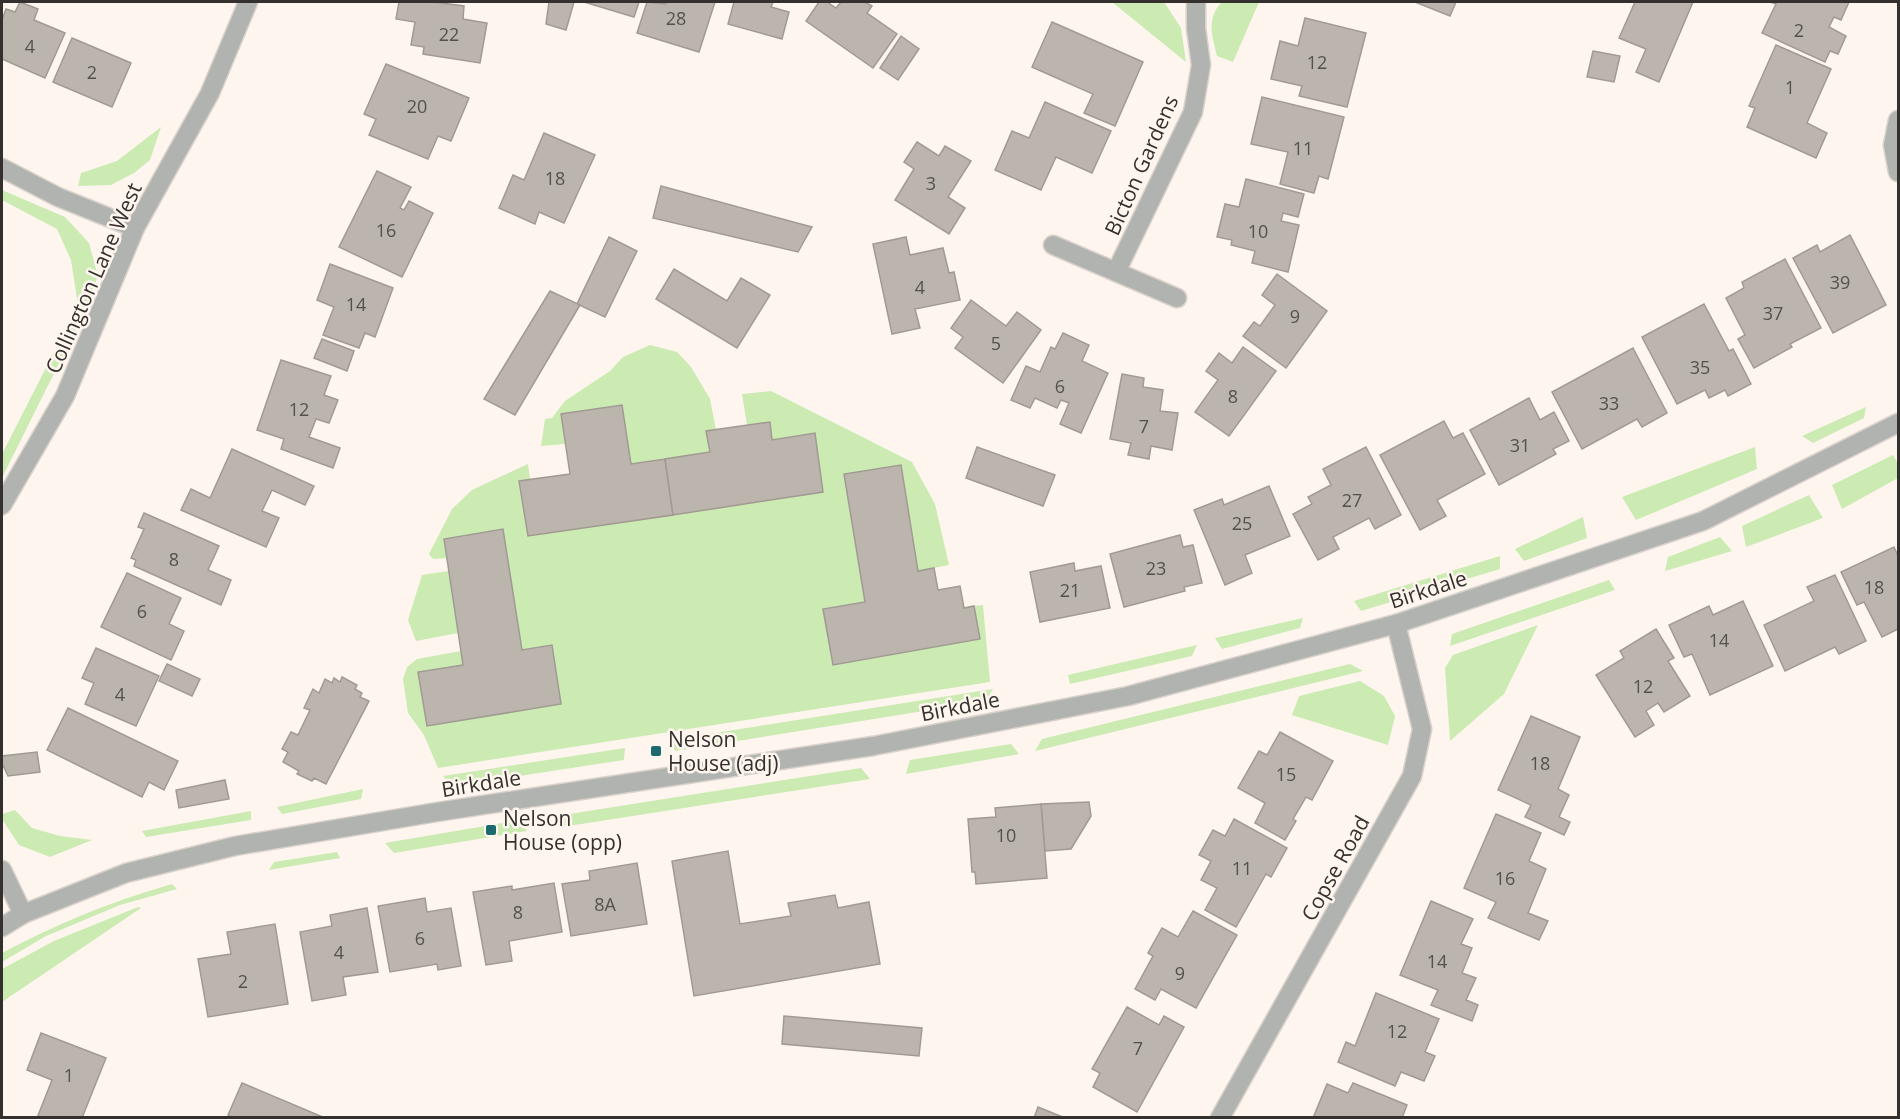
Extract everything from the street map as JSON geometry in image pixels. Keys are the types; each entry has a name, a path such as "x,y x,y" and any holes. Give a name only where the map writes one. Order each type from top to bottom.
{"street":[{"name":"Collington Lane West","path":"2,505 64,396 135,228 210,93 248,2"},
{"name":"Bicton Gardens","path":"1116,272 1193,112 1201,65 1196,28 1196,2"},
{"path":"1899,120 1893,145 1899,172"},
{"path":"2,168 58,197 135,228"},
{"path":"1053,245 1177,298"},
{"name":"Birkdale","path":"2,927 23,914 126,873 234,846 437,812 873,746 1128,696 1396,624 1703,521 1899,423"},
{"name":"Copse Road","path":"1220,1118 1412,776 1422,729 1396,624"},
{"path":"2,870 23,914"}],"green space":[{"path":"1112,2 1164,2 1181,28 1186,62"},
{"path":"1222,2 1259,2 1233,62 1217,56 1213,41 1212,21"},
{"path":"161,127 150,160 134,173 111,185 78,186 81,173 117,161"},
{"path":"2,190 65,217 89,243 98,276 83,315 2,478 2,454 78,305 71,260 57,229 2,200"},
{"path":"650,345 677,352 691,367 710,399 716,430 707,431 710,452 631,464 622,405 561,414 565,444 541,446 545,419 552,418 565,401 610,371 623,357"},
{"path":"771,391 912,462 935,504 949,565 918,571 901,465 844,474 865,602 823,609 833,664 980,639 974,606 983,605 990,682 438,768 424,735 408,713 403,679 407,667 417,659 461,651 463,665 419,673 427,726 561,704 552,645 522,650 503,529 444,539 447,558 433,559 429,554 452,509 472,490 528,464 530,479 519,481 528,536 823,492 815,434 772,440 769,422 747,425 742,394"},
{"path":"1866,407 1864,418 1813,443 1802,436"},
{"path":"1755,447 1757,469 1636,520 1622,497"},
{"path":"1893,455 1898,464 1898,478 1842,509 1832,485"},
{"path":"1809,495 1823,518 1746,547 1742,526"},
{"path":"1583,517 1587,538 1524,561 1515,549"},
{"path":"1720,537 1732,551 1665,571 1668,557"},
{"path":"1500,556 1500,569 1361,611 1354,601"},
{"path":"449,571 458,633 416,641 408,620 422,575"},
{"path":"1609,580 1615,590 1450,646 1452,634"},
{"path":"1303,618 1300,628 1222,649 1215,638"},
{"path":"1538,625 1504,694 1450,741 1445,668 1453,655"},
{"path":"1197,645 1192,656 1070,684 1068,675"},
{"path":"1350,664 1363,671 1035,751 1042,739"},
{"path":"1360,681 1384,696 1395,716 1388,745 1292,715 1299,696"},
{"path":"993,689 986,701 675,751 670,740"},
{"path":"1011,744 1019,754 906,774 910,760"},
{"path":"625,748 624,760 453,786 443,776"},
{"path":"861,768 870,779 562,827 563,815"},
{"path":"363,789 361,799 282,814 277,807"},
{"path":"15,810 32,828 60,836 92,840 50,857 19,845 2,819 2,814"},
{"path":"251,811 251,820 146,837 142,831"},
{"path":"521,820 527,831 394,853 385,843"},
{"path":"337,852 340,858 269,870 274,862"},
{"path":"172,884 177,889 120,905 46,936 2,962 2,953 43,932 106,906"},
{"path":"138,907 141,908 2,1002 2,969 54,941"}],"building":[{"path":"20,2 38,9 34,20 65,33 45,78 2,59 2,20 6,9 15,12"},
{"path":"399,2 434,2 464,6 463,19 487,23 480,63 423,54 424,47 411,45 415,22 396,19"},
{"path":"549,2 574,2 566,30 546,24"},
{"path":"584,2 639,2 634,17"},
{"path":"647,2 666,4 667,2 715,2 699,52 637,33"},
{"path":"734,2 773,2 771,7 789,12 782,39 728,24"},
{"path":"819,2 827,2 836,8 841,2 865,2 872,6 867,13 897,34 873,68 806,21"},
{"path":"1415,2 1456,2 1450,16"},
{"path":"1635,2 1693,2 1659,82 1636,72 1646,49 1619,38"},
{"path":"1770,2 1849,2 1841,20 1834,17 1829,27 1846,36 1838,54 1830,51 1825,62 1762,33 1776,4"},
{"path":"1305,18 1366,33 1347,107 1299,96 1302,86 1271,79 1280,41 1298,46"},
{"path":"1052,22 1143,62 1115,126 1084,113 1093,94 1032,67"},
{"path":"901,36 919,49 898,80 880,68"},
{"path":"72,38 131,63 112,107 53,82"},
{"path":"1776,45 1831,69 1807,123 1827,133 1816,158 1747,127 1755,108 1749,106"},
{"path":"1593,51 1620,56 1614,82 1587,77"},
{"path":"386,64 469,98 451,141 438,136 428,159 369,135 376,119 364,114"},
{"path":"1262,97 1344,117 1328,179 1319,176 1314,193 1280,184 1288,152 1251,144"},
{"path":"1045,102 1111,131 1092,173 1056,157 1041,190 995,170 1012,131 1029,138"},
{"path":"544,133 595,155 564,223 539,212 535,224 499,208 513,175 524,180"},
{"path":"917,142 939,156 945,146 971,161 948,197 965,208 949,234 895,200 914,169 904,162"},
{"path":"377,171 411,187 400,208 404,210 409,201 433,213 402,277 339,247"},
{"path":"1246,179 1304,194 1298,217 1283,213 1281,221 1299,225 1288,272 1252,263 1255,251 1231,245 1232,240 1217,237 1225,204 1239,207"},
{"path":"661,186 812,227 798,252 653,218"},
{"path":"1850,235 1886,305 1833,333 1793,258 1817,245 1820,252"},
{"path":"609,237 637,251 605,317 577,304"},
{"path":"906,237 910,255 943,248 949,273 954,272 960,300 915,309 920,328 892,334 873,244"},
{"path":"1785,259 1821,328 1790,344 1792,347 1754,368 1738,339 1745,335 1726,298 1744,288 1742,282"},
{"path":"330,264 393,288 375,337 365,333 359,348 323,335 334,307 317,300"},
{"path":"674,269 727,301 741,278 770,295 737,348 656,299"},
{"path":"1277,274 1327,311 1286,368 1243,336 1254,322 1260,326 1275,305 1262,295"},
{"path":"550,291 580,305 515,415 484,399"},
{"path":"971,300 1006,326 1017,312 1041,330 1003,383 955,348 963,337 951,328"},
{"path":"1704,304 1729,351 1733,349 1751,384 1728,396 1725,390 1709,398 1705,390 1677,404 1642,337"},
{"path":"1063,333 1089,345 1082,361 1108,373 1081,433 1060,424 1069,403 1061,400 1057,408 1035,398 1030,408 1011,400 1026,366 1040,372 1051,347 1055,349"},
{"path":"322,339 354,351 347,371 314,358"},
{"path":"1243,347 1276,371 1229,436 1195,412 1218,380 1206,371 1219,353 1232,363"},
{"path":"1633,348 1667,413 1642,427 1637,419 1582,449 1552,392"},
{"path":"281,360 331,376 324,395 338,400 329,423 316,419 309,437 340,448 333,468 281,449 284,439 257,430"},
{"path":"1122,374 1144,378 1143,387 1163,390 1160,411 1178,413 1172,450 1151,446 1149,459 1128,455 1131,443 1110,439"},
{"path":"1529,398 1540,420 1554,412 1569,441 1553,449 1556,454 1499,485 1470,430"},
{"path":"622,405 631,464 665,459 673,515 528,536 519,481 570,474 561,414"},
{"path":"1444,421 1453,438 1463,433 1485,474 1437,500 1446,516 1420,530 1380,455"},
{"path":"770,422 772,440 815,433 823,492 673,515 665,459 710,452 706,431"},
{"path":"977,447 1055,475 1043,506 966,478"},
{"path":"1366,447 1401,515 1375,529 1369,518 1333,537 1339,549 1318,560 1293,514 1312,504 1308,497 1331,485 1323,469"},
{"path":"232,449 314,486 305,505 272,490 262,511 279,518 266,547 181,510 191,489 210,498"},
{"path":"901,465 918,571 934,568 938,590 960,586 964,608 974,606 980,639 833,665 823,609 865,602 844,474"},
{"path":"1269,486 1290,536 1245,555 1252,573 1225,585 1194,510 1222,499 1224,505"},
{"path":"144,513 219,546 208,570 231,580 221,605 134,566 136,560 131,558 144,529 138,527"},
{"path":"503,529 522,650 552,645 561,704 427,726 418,672 463,665 444,539"},
{"path":"1180,535 1183,547 1193,545 1202,583 1184,587 1185,591 1124,607 1110,554"},
{"path":"1894,547 1898,556 1898,629 1882,637 1864,602 1857,605 1841,572"},
{"path":"1074,563 1075,571 1101,566 1110,608 1040,622 1030,572"},
{"path":"127,573 181,598 169,624 184,631 171,660 101,627"},
{"path":"1835,575 1866,641 1839,654 1835,647 1785,671 1764,625 1814,601 1807,587"},
{"path":"1743,601 1773,666 1710,695 1692,654 1684,657 1669,625 1709,606 1713,615"},
{"path":"1656,629 1674,658 1668,661 1690,696 1664,712 1658,703 1646,711 1654,725 1635,737 1596,675 1624,658 1620,651"},
{"path":"96,648 159,676 136,726 85,704 94,683 82,678"},
{"path":"167,664 200,679 192,696 159,681"},
{"path":"342,677 357,685 355,689 362,693 360,697 369,701 326,784 314,778 312,781 297,774 299,771 283,762 288,752 282,749 291,732 298,735 310,710 304,708 313,689 319,693 325,679 332,683 334,678 340,682"},
{"path":"68,708 178,761 164,790 149,782 142,797 47,750"},
{"path":"1531,716 1580,737 1558,789 1569,795 1559,817 1570,822 1564,835 1525,817 1531,805 1498,790"},
{"path":"1280,732 1333,761 1312,800 1306,797 1293,819 1296,821 1285,840 1255,823 1265,803 1238,788 1259,751 1267,755"},
{"path":"37,752 40,772 8,776 2,763 2,756"},
{"path":"225,780 229,799 179,808 176,790"},
{"path":"1089,802 1091,816 1071,849 1045,851 1041,804"},
{"path":"1041,804 1047,878 976,884 975,872 972,872 968,819 996,817 995,808"},
{"path":"1496,814 1541,833 1529,861 1546,869 1528,913 1548,921 1539,940 1488,918 1496,902 1464,888"},
{"path":"1234,819 1287,848 1271,877 1266,874 1236,927 1205,910 1217,888 1201,880 1211,861 1199,855 1213,830 1225,836"},
{"path":"728,851 740,924 791,916 788,903 835,895 838,908 869,902 880,964 694,996 672,861"},
{"path":"637,863 647,924 571,936 562,884 590,880 589,871"},
{"path":"554,883 562,932 509,941 512,961 486,965 473,892 512,886 512,890"},
{"path":"425,898 427,912 451,908 461,966 438,970 437,964 390,972 378,906"},
{"path":"1431,901 1473,919 1461,944 1472,948 1462,973 1476,978 1466,1000 1478,1005 1472,1021 1431,1005 1438,990 1400,975"},
{"path":"367,908 378,972 343,977 346,995 312,1001 300,932 332,926 330,915"},
{"path":"1193,911 1237,935 1196,1008 1161,989 1155,1000 1135,989 1153,956 1148,953 1162,928 1178,937"},
{"path":"275,924 288,1004 208,1017 198,959 231,954 227,932"},
{"path":"1376,993 1439,1019 1425,1052 1435,1056 1424,1081 1401,1072 1395,1086 1338,1062 1346,1042 1355,1046"},
{"path":"1127,1007 1159,1025 1164,1016 1184,1027 1137,1112 1093,1087 1100,1073 1092,1069"},
{"path":"784,1016 922,1028 919,1056 782,1044"},
{"path":"41,1033 106,1058 82,1118 37,1118 52,1080 27,1070"},
{"path":"242,1083 325,1118 233,1118 228,1115"},
{"path":"1353,1083 1407,1105 1402,1118 1313,1118 1327,1084 1348,1093"},
{"path":"1038,1107 1065,1118 1034,1118"}],"place":[{"name":"Nelson House (adj)","path":"656,751"},
{"name":"Nelson House (opp)","path":"491,830"}]}
